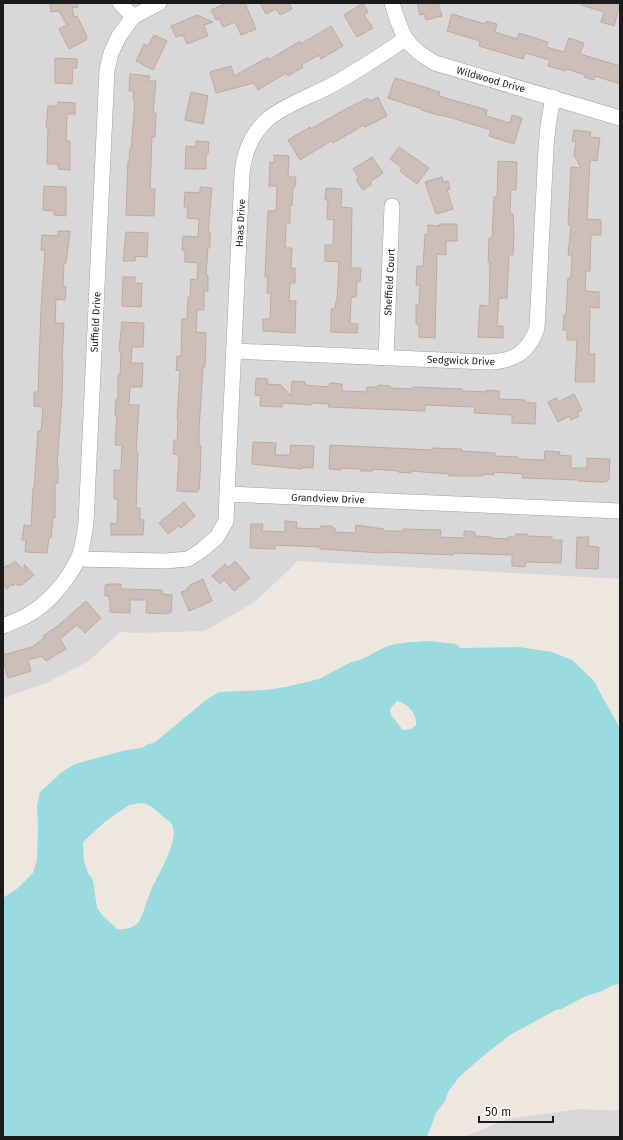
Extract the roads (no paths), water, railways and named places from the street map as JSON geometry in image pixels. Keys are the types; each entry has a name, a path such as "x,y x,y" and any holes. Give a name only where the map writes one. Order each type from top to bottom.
{"street":[{"path":"120,3 133,17"},
{"name":"Suffield Drive","path":"3,626 27,616 48,601 78,559 83,542 86,523 107,70 111,53 119,36 133,17 159,3"},
{"name":"Wildwood Drive","path":"392,3 405,39 419,54 435,63 620,118"},
{"name":"Haas Drive","path":"228,494 242,174 245,155 252,138 268,119 370,63 405,39"},
{"name":"Sedgwick Drive","path":"234,351 498,362 518,356 530,343 537,328 545,161 548,126 553,98"},
{"name":"Sheffield Court","path":"386,358 392,206"},
{"path":"78,559 165,561 188,559 202,550 217,537 226,521 228,494"},
{"name":"Grandview Drive","path":"228,494 620,511"}],"water":[{"path":"428,641 456,644 460,648 519,647 552,652 572,660 596,684 620,728 620,984 613,985 556,1010 510,1035 483,1056 458,1078 449,1090 445,1101 436,1113 427,1137 3,1137 3,898 18,888 33,873 37,859 37,806 40,792 62,772 75,764 126,750 142,748 148,744 154,743 206,700 219,692 266,690 319,679 351,662 360,660 391,645","holes":["397,701 405,704 413,713 416,725 411,729 403,730 391,715 390,709","141,803 152,807 170,822 174,831 173,839 171,848 152,888 139,922 129,928 117,929 97,908 93,880 88,873 84,861 83,842 106,821 129,805"]}]}
